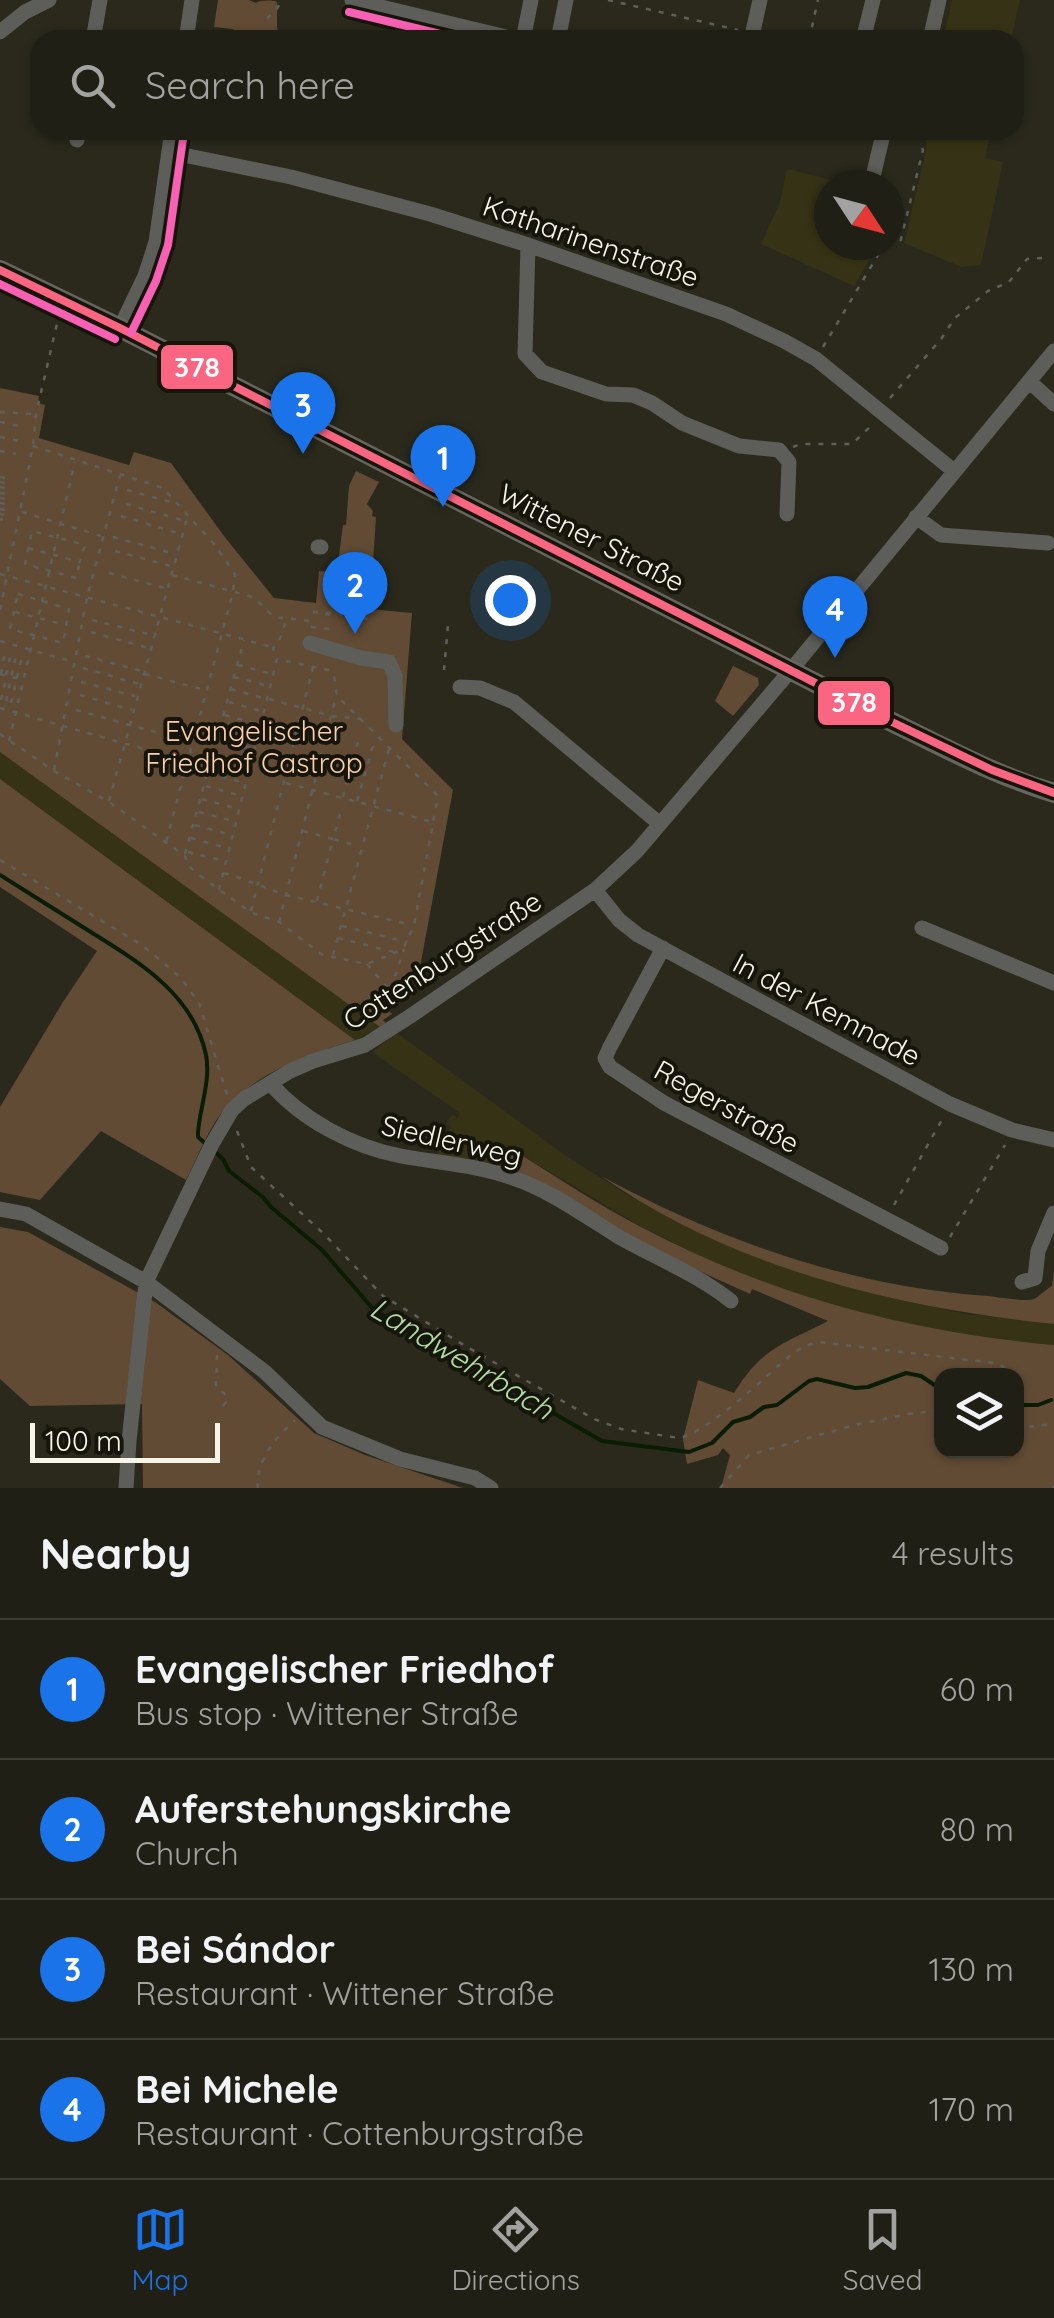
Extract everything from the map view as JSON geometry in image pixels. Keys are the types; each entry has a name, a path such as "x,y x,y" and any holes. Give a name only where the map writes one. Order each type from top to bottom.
{"main road":[{"name":"Wittener Straße","path":"0,270 976,764 1054,793"}],"street":[{"path":"0,32 25,12 49,0"},
{"path":"96,30 100,0"},
{"path":"188,30 192,0"},
{"path":"352,0 478,30"},
{"path":"523,30 531,0"},
{"path":"560,30 566,0"},
{"path":"754,30 760,0"},
{"path":"866,30 873,0"},
{"path":"932,30 939,0"},
{"path":"120,328 156,242 171,140"},
{"path":"876,170 885,140"},
{"name":"Katharinenstraße","path":"169,152 430,214 726,314 816,359 954,471"},
{"path":"528,245 525,354 542,372 606,394 633,395 682,423 738,446 779,450 788,462 787,514"},
{"name":"Cottenburgstraße","path":"126,1488 146,1282 232,1110 270,1083 313,1061 365,1044 410,1017 595,890 660,824 1054,351"},
{"path":"1029,381 1054,404"},
{"path":"916,517 941,536 1048,543"},
{"path":"310,635 361,658 389,662 395,676 396,725"},
{"path":"460,686 480,688 514,702 660,824"},
{"name":"In der Kemnade","path":"595,890 627,927 663,948 950,1104 1012,1130 1054,1140"},
{"path":"922,928 1054,983"},
{"name":"Regerstraße","path":"663,948 610,1047 606,1058 610,1067 664,1103 941,1248"},
{"name":"Siedlerweg","path":"270,1083 312,1119 360,1144 396,1155 495,1172 529,1184 704,1280 731,1301"},
{"path":"0,1209 26,1214 146,1282 265,1372 322,1427 400,1459 475,1478 491,1488"},
{"path":"1022,1282 1034,1278 1038,1250 1054,1213"}],"path":[{"path":"268,18 282,0"},
{"path":"608,0 725,30"},
{"path":"810,30 818,0"},
{"path":"904,227 923,150 916,140"},
{"path":"784,455 800,444 852,444 866,432 955,318 988,291 1009,282 1027,259 1042,258"},
{"path":"816,359 876,260"},
{"path":"0,610 56,320 66,301"},
{"path":"0,412 36,414"},
{"path":"0,422 24,427"},
{"path":"0,437 19,441"},
{"path":"33,446 163,488 189,514 231,566 236,578 166,843"},
{"path":"0,451 16,454"},
{"path":"10,741 76,460"},
{"path":"54,771 87,597 120,474"},
{"path":"127,490 180,504"},
{"path":"126,504 186,521"},
{"path":"20,512 102,536"},
{"path":"109,802 189,514"},
{"path":"121,516 182,534"},
{"path":"32,530 57,537 84,546 76,578 25,564 32,530"},
{"path":"114,537 176,555"},
{"path":"28,548 80,562"},
{"path":"115,550 173,566"},
{"path":"109,573 166,588"},
{"path":"0,574 273,648"},
{"path":"170,574 253,597 274,616 312,621"},
{"path":"18,594 42,602 69,609 63,643 10,629 18,594"},
{"path":"14,612 66,625"},
{"path":"312,612 336,618"},
{"path":"323,613 340,612 368,619"},
{"path":"273,648 287,618"},
{"path":"92,620 153,636"},
{"path":"444,670 448,625"},
{"path":"310,635 331,629"},
{"path":"91,632 150,648"},
{"path":"244,640 190,837 188,865 250,912 278,922 332,958 368,964 406,944"},
{"path":"0,641 74,662"},
{"path":"219,890 277,659 273,648"},
{"path":"0,682 14,654 6,675 6,701"},
{"path":"86,656 206,690"},
{"path":"277,659 332,672 337,696 278,922"},
{"path":"238,665 273,674"},
{"path":"250,912 314,667"},
{"path":"84,668 140,684"},
{"path":"6,675 24,680"},
{"path":"6,675 6,701"},
{"path":"234,677 270,686"},
{"path":"81,682 137,696"},
{"path":"231,689 332,716 362,719"},
{"path":"80,695 133,710"},
{"path":"337,696 438,796 414,925 390,990"},
{"path":"228,702 264,712"},
{"path":"0,708 210,766"},
{"path":"76,710 192,742"},
{"path":"224,715 261,725"},
{"path":"220,727 258,737"},
{"path":"0,734 166,843 186,854 226,861"},
{"path":"342,798 360,734"},
{"path":"217,740 254,749"},
{"path":"357,802 373,746"},
{"path":"332,958 390,746"},
{"path":"214,752 251,763"},
{"path":"208,773 246,783"},
{"path":"284,782 434,822"},
{"path":"204,786 243,796"},
{"path":"201,798 240,810"},
{"path":"197,811 236,822"},
{"path":"316,902 341,811"},
{"path":"194,825 233,836"},
{"path":"302,831 351,844"},
{"path":"190,837 230,848"},
{"path":"0,860 142,945 182,978 198,1003 251,1168 324,1234 384,1296 594,1420 679,1438 689,1436 793,1353 820,1342 994,1363 1004,1368"},
{"path":"224,873 286,895 414,925"},
{"path":"340,925 406,944"},
{"path":"337,938 397,952"},
{"path":"368,964 410,1017"},
{"path":"886,1219 950,1104"},
{"path":"941,1248 1012,1130"},
{"path":"217,1334 216,1386 226,1395 222,1407"},
{"path":"720,1488 750,1456 851,1426 934,1411"},
{"path":"258,1488 257,1474 274,1439 304,1412"},
{"path":"1024,1427 1054,1424"}],"shaded area":[{"path":"952,0 1020,0 1013,30 945,30"},
{"path":"926,140 989,140 985,158 1003,162 981,265 961,267 904,243"},
{"path":"787,169 814,176 814,260 869,260 854,286 761,244 780,202"},
{"path":"0,752 380,1027 355,1040 0,779"},
{"path":"397,1033 565,1155 626,1194 714,1239 782,1266 878,1295 967,1314 1054,1324 1054,1345 989,1339 906,1324 775,1287 642,1227 512,1149 499,1167 437,1156 439,1144 451,1127 446,1123 452,1114 457,1118 460,1113 372,1052"}],"green space":[{"path":"218,0 277,2 278,30 214,27"},
{"name":"Evangelischer Friedhof Castrop","path":"0,388 39,396 38,403 45,405 39,438 129,465 134,452 171,463 274,598 316,603 319,571 333,572 334,563 338,563 349,486 356,471 379,482 367,504 376,517 370,609 412,613 402,739 453,790 415,994 388,1010 392,1014 380,1027 0,752"},
{"path":"733,666 758,678 759,685 733,716 715,701"},
{"path":"0,779 355,1040 284,1066 237,1097 213,1125 186,1180 101,1131 40,1200 0,1192 0,1107 97,951 0,887"},
{"path":"512,1149 643,1228 741,1273 792,1291 947,1331 1054,1345 1054,1488 721,1488 730,1455 723,1448 718,1455 687,1464 683,1439 698,1380 734,1393 764,1356 828,1321 752,1289 750,1294 688,1266 499,1167"},
{"path":"601,1176 740,1240 887,1283 1030,1300 1052,1286 1054,1271 1054,1324 935,1307 818,1278 705,1236"},
{"path":"0,1227 28,1232 155,1302 228,1355 314,1433 463,1488 143,1488 142,1404 30,1406 0,1379"}],"waterway":[{"name":"Landwehrbach","path":"0,875 142,966 189,1013 206,1055 198,1137 207,1145"},
{"name":"Landwehrbach","path":"214,1151 229,1171 322,1250 374,1310 602,1441 689,1452 712,1443 733,1422 777,1405 809,1381 868,1387 906,1373 921,1376 934,1385"},
{"name":"Landwehrbach","path":"1024,1405 1051,1400"}],"transit line":[{"path":"349,12 424,30"},
{"path":"131,333 168,245 183,140"},
{"name":"378","path":"0,270 892,722 992,770 1054,793"},
{"path":"0,284 115,339"}],"place":[{"name":"Bei Sándor","path":"303,454"},
{"name":"Evangelischer Friedhof","path":"443,507"},
{"name":"Auferstehungskirche","path":"355,634"},
{"name":"Bei Michele","path":"835,658"}]}
